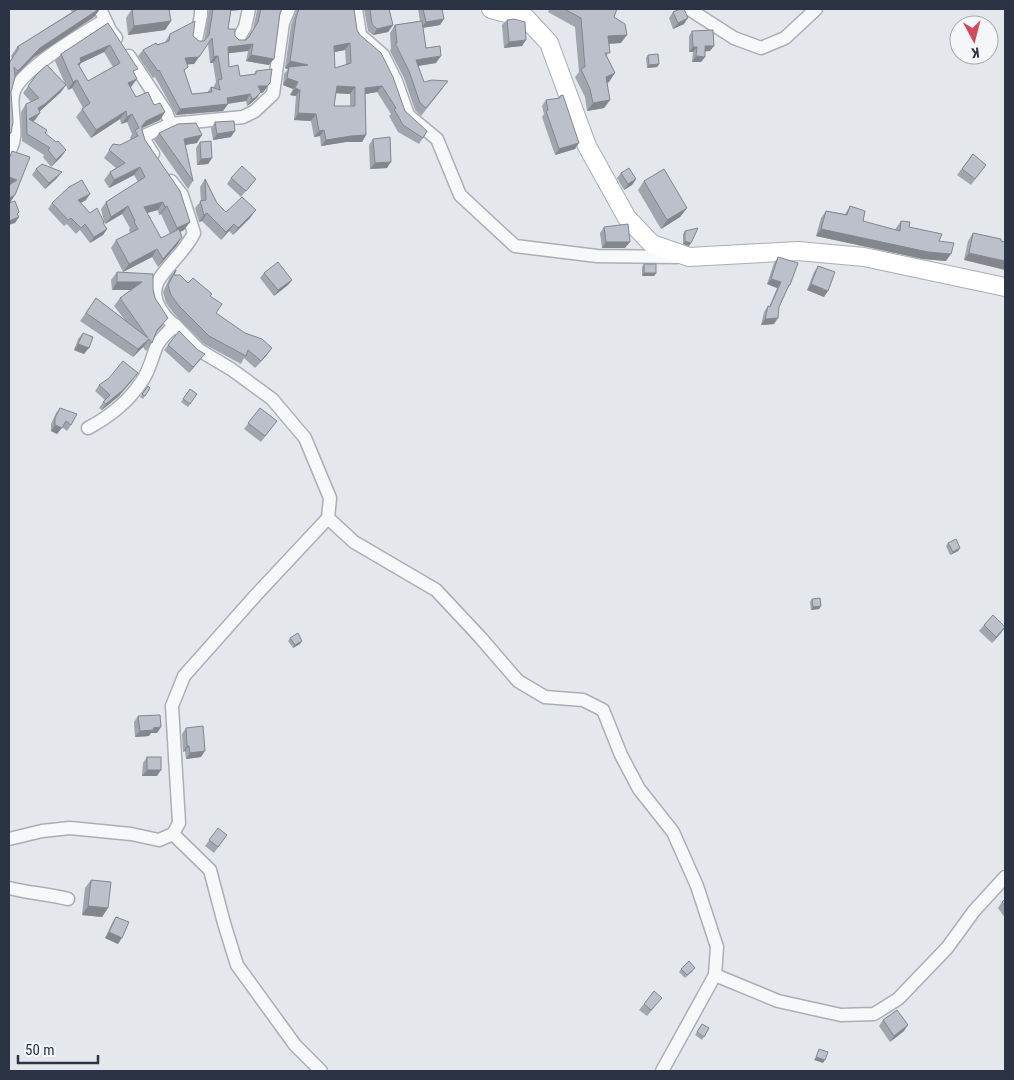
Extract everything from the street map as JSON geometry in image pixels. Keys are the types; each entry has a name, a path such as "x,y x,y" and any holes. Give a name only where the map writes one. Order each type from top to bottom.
{"main road":[{"path":"491,9 526,18 549,43 587,146 627,218 652,244 689,257 798,251 864,257 1005,287"}],"street":[{"path":"196,40 201,15 200,9"},
{"path":"238,39 245,27 249,9"},
{"path":"9,839 42,831 70,828 132,834 159,840 173,834 179,823 172,706 184,676 328,518 330,498 305,438 272,399 231,369 200,350 170,322 158,306 155,297 158,282 177,259 194,233 182,195 160,165 146,143 144,136 171,124 243,117 256,111 273,94 283,23 288,9"},
{"path":"356,9 360,35 384,55 408,115 436,139 460,195 515,246 597,256 689,257"},
{"path":"689,9 734,38 760,48 785,38 816,9"},
{"path":"9,152 14,144 11,117 12,93 27,74 103,14 110,30 145,79 171,124"},
{"path":"88,428 121,405 142,381 152,362 158,343 175,325"},
{"path":"328,518 354,542 436,590 480,637 518,682 545,697 583,700 603,710 621,755 639,789 673,832 696,886 717,947 715,975 662,1071"},
{"path":"173,834 210,870 237,965 296,1045 321,1071"},
{"path":"715,975 778,1001 841,1015 874,1014 898,999 947,948 974,911 1005,877"},
{"path":"9,888 68,899"}],"building":[{"path":"78,9 99,9 40,48 18,71 14,67 15,77 11,92 13,122 11,133 9,133 9,63 19,48 17,47"},
{"path":"132,9 169,9 171,21 134,26"},
{"path":"213,9 231,9 228,29 235,29 235,36 239,40 246,40 258,22 261,9 282,9 274,59 251,55 253,44 228,47 229,67 238,65 240,76 272,69 270,83 267,86 258,86 261,92 255,98 252,99 250,94 227,98 228,104 180,109 159,70 143,50 156,43 157,45 169,41 170,34 195,21 193,36 199,41 204,41 209,35","holes":["212,38 214,57 218,56 222,79 218,80 220,90 211,87 212,92 192,94 184,70 188,67 185,58 199,57"]},
{"path":"299,9 354,9 359,34 381,53 393,77 405,111 427,131 423,138 403,125 394,109 396,108 382,86 365,88 366,135 326,140 324,130 319,131 316,114 298,113 300,90 295,88 298,82 287,78 289,67 308,65 290,61","holes":["350,43 351,63 335,68 334,46","337,86 355,87 355,106 334,106"]},
{"path":"370,9 389,9 393,25 377,29 372,24"},
{"path":"423,9 442,9 444,19 426,22"},
{"path":"564,9 617,9 614,17 625,24 627,35 608,36 610,53 605,53 615,73 606,77 610,100 593,103 590,89 581,69 585,67 581,18"},
{"path":"684,9 688,18 678,23 673,12"},
{"path":"514,19 525,22 526,40 509,42 507,20"},
{"path":"422,21 426,48 440,46 441,56 416,60 424,82 432,80 448,81 426,108 420,103 409,71 395,43 397,43 395,25"},
{"path":"108,23 138,69 133,71 137,79 128,83 136,97 148,92 154,105 160,103 165,112 146,121 142,126 142,130 145,140 180,191 190,222 177,228 167,206 165,207 163,202 144,207 161,238 179,229 182,237 163,259 157,249 129,264 116,240 138,229 128,206 111,217 106,202 145,177 140,167 114,180 110,172 125,163 109,150 113,144 120,145 138,136 135,130 139,128 132,114 127,117 126,111 96,130 82,109 90,103 77,80 73,82 61,54","holes":["110,45 120,63 88,81 78,64 81,62 80,58"]},
{"path":"713,30 714,46 705,46 705,57 696,56 697,47 693,47 692,31"},
{"path":"658,54 659,64 649,65 648,55"},
{"path":"47,65 66,85 38,108 40,113 29,119 47,130 45,133 56,142 58,141 66,150 56,160 48,150 50,148 27,134 26,104 39,98 28,86"},
{"path":"563,95 579,143 559,149 546,111 548,110 546,100 560,98"},
{"path":"234,121 235,131 217,134 215,122"},
{"path":"196,123 202,135 184,139 193,181 159,133 178,124"},
{"path":"390,137 391,162 375,163 373,139"},
{"path":"211,141 212,158 201,159 200,142"},
{"path":"12,151 30,157 15,195 9,198 9,185 17,180 9,177 9,159"},
{"path":"973,154 986,165 975,179 962,169"},
{"path":"42,164 62,172 49,183 36,169"},
{"path":"242,166 256,179 246,191 231,178"},
{"path":"629,168 636,179 628,184 621,173"},
{"path":"664,169 687,208 667,220 644,181"},
{"path":"205,179 217,203 226,212 242,197 256,210 238,228 234,224 226,232 207,213 204,215 200,201 206,200"},
{"path":"82,180 90,194 78,200 90,213 97,208 107,229 94,237 85,224 81,228 71,218 68,220 52,203 69,187"},
{"path":"15,201 19,217 9,221 9,203"},
{"path":"850,206 865,211 863,221 900,231 901,221 910,222 909,227 942,234 939,241 954,243 951,254 928,252 821,229 826,211 847,215"},
{"path":"628,224 630,242 606,242 604,227"},
{"path":"698,228 691,243 685,241 685,231"},
{"path":"973,233 1001,239 1001,241 1005,242 1005,261 969,253"},
{"path":"778,257 798,263 779,307 778,318 765,319 768,306 770,307 781,282 771,279"},
{"path":"278,262 292,280 278,290 264,273"},
{"path":"644,264 656,264 656,273 644,273"},
{"path":"818,266 835,272 828,291 811,284"},
{"path":"176,270 174,275 180,275 188,283 193,278 212,294 210,296 222,304 216,313 245,333 262,339 272,348 261,361 248,350 246,356 209,336 180,307 171,295 168,285"},
{"path":"117,272 153,274 155,298 168,318 157,330 152,343 149,339 138,349 86,313 96,298 148,338 120,298 142,282 117,282"},
{"path":"179,331 198,350 205,354 193,367 168,345"},
{"path":"83,333 93,337 89,348 78,344"},
{"path":"123,361 138,373 123,390 106,404 103,402 110,395 99,385 109,378"},
{"path":"148,386 150,388 145,396 142,394"},
{"path":"190,389 197,394 190,404 183,399"},
{"path":"60,408 77,414 71,425 66,421 62,428 55,425 55,418"},
{"path":"260,408 277,421 265,436 248,423"},
{"path":"956,539 960,548 953,552 948,543"},
{"path":"820,598 821,606 813,607 812,599"},
{"path":"993,615 1005,627 996,637 984,625"},
{"path":"298,633 302,641 295,645 290,638"},
{"path":"160,715 161,727 153,728 154,730 140,731 138,716"},
{"path":"203,726 205,751 190,753 189,746 187,746 186,728"},
{"path":"147,757 161,757 161,770 147,770"},
{"path":"218,828 227,835 218,847 209,840"},
{"path":"91,880 111,882 108,908 88,906"},
{"path":"116,917 129,922 122,938 109,932"},
{"path":"689,961 695,968 687,975 681,969"},
{"path":"654,991 662,998 651,1010 644,1004"},
{"path":"897,1010 908,1025 894,1036 883,1020"},
{"path":"702,1024 709,1028 704,1037 697,1032"},
{"path":"819,1049 828,1052 825,1060 816,1057"}]}
